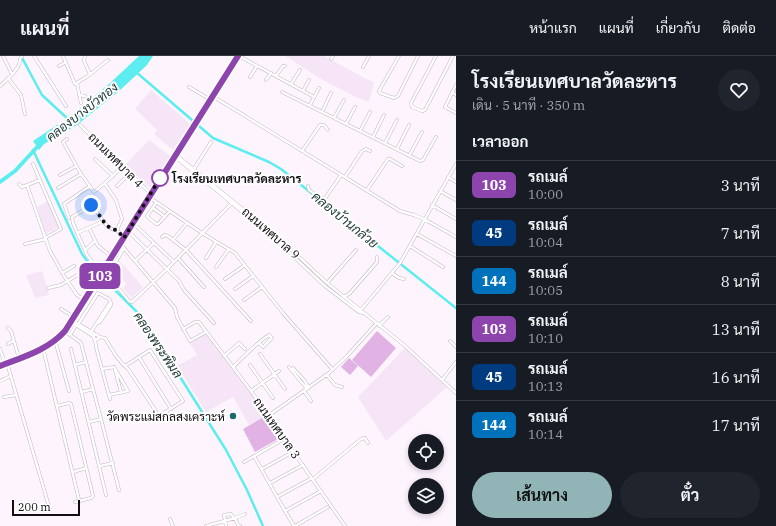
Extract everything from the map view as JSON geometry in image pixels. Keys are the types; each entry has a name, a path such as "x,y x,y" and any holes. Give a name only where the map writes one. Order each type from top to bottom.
{"main road":[{"path":"0,366 43,348 65,331 239,56"}],"street":[{"path":"3,56 12,74"},
{"path":"34,56 66,106"},
{"path":"63,56 74,83 77,83 81,103"},
{"path":"85,56 84,61 90,74"},
{"path":"239,56 314,97"},
{"path":"363,67 369,56"},
{"path":"399,56 379,91 380,93 394,98 398,96 418,56"},
{"path":"436,56 411,103 412,107 422,111 425,110 454,56"},
{"path":"0,86 18,67 20,57"},
{"path":"77,83 108,60"},
{"path":"59,66 66,62"},
{"path":"250,77 257,66"},
{"path":"276,76 283,66 285,66"},
{"path":"292,84 300,70"},
{"path":"266,80 271,73"},
{"path":"8,78 21,95 25,114"},
{"path":"303,91 309,80"},
{"path":"456,85 445,106 447,109 456,114"},
{"path":"189,86 302,151 400,211 424,219 456,238"},
{"path":"310,106 319,88"},
{"path":"282,92 420,161 422,161 436,137"},
{"path":"452,92 456,95"},
{"path":"322,112 331,93"},
{"path":"79,95 85,96"},
{"path":"334,118 344,100"},
{"path":"346,124 355,107"},
{"path":"360,131 370,112"},
{"path":"373,137 384,115"},
{"path":"385,143 396,120"},
{"name":"ถนนเทศบาล 4","path":"80,125 156,202 169,212 235,253 333,370"},
{"path":"302,151 320,125 324,125 328,130"},
{"path":"397,150 409,125"},
{"path":"409,156 422,132"},
{"path":"67,139 63,142 81,174 95,192 122,167"},
{"path":"194,169 212,142"},
{"path":"345,177 362,151 366,149 370,151"},
{"name":"ถนนเทศบาล 9","path":"175,156 194,169 233,202 325,286 360,311"},
{"name":"ถนนเทศบาล 9","path":"175,156 282,241 327,283 363,314 404,345 456,393"},
{"path":"95,158 113,176"},
{"path":"367,190 388,159 390,158 402,166"},
{"path":"25,244 45,239 61,229 33,164"},
{"path":"360,311 400,263 456,164"},
{"path":"60,175 76,166"},
{"path":"58,188 81,174"},
{"path":"117,186 129,174"},
{"path":"308,186 309,190 324,200 341,175"},
{"path":"448,177 456,182"},
{"path":"19,184 21,187 40,180"},
{"path":"105,184 116,200 122,219 117,230"},
{"path":"27,185 45,239 62,273 77,295 85,300"},
{"path":"69,218 64,204 90,186"},
{"path":"440,191 456,200"},
{"path":"156,202 148,214 149,218 158,224 169,212"},
{"path":"124,248 108,275 129,301 134,301 233,202"},
{"path":"99,272 91,262 85,250 73,223 72,217 92,205 110,229 117,230 124,238"},
{"path":"432,205 456,219"},
{"path":"153,208 164,217"},
{"path":"77,233 104,221"},
{"path":"133,223 174,262"},
{"path":"173,240 187,223"},
{"path":"89,228 95,242 112,257"},
{"path":"128,230 179,281 184,290 214,323"},
{"path":"417,234 456,256"},
{"path":"162,237 165,235 168,236 186,250 251,321"},
{"path":"85,250 95,242"},
{"path":"206,258 216,242"},
{"path":"135,261 154,243"},
{"path":"120,244 175,308 177,317 190,341 206,332"},
{"path":"410,246 443,267"},
{"path":"216,267 229,249"},
{"path":"327,283 356,250"},
{"path":"344,297 350,293 377,262 377,257"},
{"path":"178,258 204,287"},
{"path":"225,279 245,264"},
{"path":"62,273 74,266"},
{"path":"48,288 61,285 84,271 93,280 91,284 92,288"},
{"path":"392,273 399,278 404,279"},
{"path":"235,289 253,276"},
{"path":"244,300 262,287"},
{"path":"70,335 98,293 111,303 108,304 105,313 92,332"},
{"path":"61,309 77,325 94,337"},
{"path":"379,326 388,316"},
{"name":"ถนนเทศบาล 3","path":"183,329 197,322 206,332 251,391 345,526"},
{"path":"268,416 333,370 376,324"},
{"path":"77,325 92,332 110,400"},
{"path":"8,328 11,331 19,358"},
{"path":"65,331 81,343 119,490"},
{"path":"94,337 97,334 99,337 105,338 118,360 125,366 130,370 159,416 183,401 150,350 125,366"},
{"path":"233,367 259,343 268,335 272,338 263,347 259,343"},
{"path":"55,340 69,391"},
{"path":"8,344 13,341"},
{"path":"450,342 456,347"},
{"path":"224,356 239,343 244,349"},
{"path":"43,348 80,500"},
{"path":"0,349 11,376 50,510"},
{"path":"71,349 106,495"},
{"path":"260,354 285,389"},
{"path":"138,357 171,409"},
{"path":"75,365 86,362"},
{"path":"442,380 456,362"},
{"path":"250,365 273,398"},
{"path":"289,366 308,388"},
{"path":"102,369 114,367"},
{"path":"109,395 128,391 114,367"},
{"path":"114,367 121,392"},
{"path":"293,368 304,380 308,388"},
{"path":"251,391 279,371"},
{"path":"327,375 335,385 342,387"},
{"path":"0,380 11,376"},
{"path":"82,392 93,389"},
{"path":"304,391 311,401"},
{"path":"4,398 16,395"},
{"path":"57,406 69,403 71,404 92,497 75,502"},
{"path":"89,422 101,419"},
{"path":"277,497 312,478 362,438 366,439 368,443"},
{"path":"244,462 284,439"},
{"path":"262,469 293,452"},
{"path":"254,456 295,526 328,507"},
{"path":"100,466 112,463"},
{"path":"270,483 303,465"},
{"path":"73,472 86,468"},
{"path":"285,511 321,491"},
{"path":"226,526 224,516 231,514 240,526"},
{"path":"206,526 245,514"},
{"path":"170,519 172,526"}],"shaded area":[{"path":"285,56 324,56 374,83 369,102 323,80"},
{"path":"151,90 190,124 173,150 154,134 157,130 135,109"},
{"name":"โรงเรียนเทศบาลวัดละหาร","path":"149,140 170,156 150,188 125,165"},
{"path":"49,201 60,226 46,234 37,207"},
{"path":"118,259 143,287 132,298 123,288 127,284 116,272 120,266 117,261"},
{"path":"42,271 49,295 35,298 26,275"},
{"path":"377,331 396,348 371,377 352,360"},
{"path":"207,332 267,415 249,425 233,397 206,412 177,366 197,355 189,342"},
{"path":"405,348 447,387 386,441 358,397"},
{"path":"349,358 358,366 350,375 341,367"},
{"path":"267,415 282,437 255,452 243,429"}],"water":[{"name":"คลองบางบัวทอง","path":"139,56 153,56 147,65 118,92 77,125 44,144 39,150 33,141 57,125 63,124 66,119 109,84"}],"waterway":[{"name":"คลองบางบัวทอง","path":"21,56 42,95 69,120"},
{"name":"คลองบ้านกล้วย","path":"136,72 213,138 269,162 281,169 456,308"},
{"path":"0,182 15,171 40,144"},
{"name":"คลองพระพิมล","path":"33,150 82,254 94,270 143,318 226,450 247,490 263,526"}],"bus line":[{"name":"103","path":"0,366 43,348 52,343 65,331 238,56"}],"place":[{"name":"โรงเรียนเทศบาลวัดละหาร","path":"160,178"},
{"name":"วัดพระแม่สกลสงเคราะห์","path":"233,416"}],"route":[{"path":"91,205 93,205 108,227 110,229 117,230 124,238 160,178"}]}
